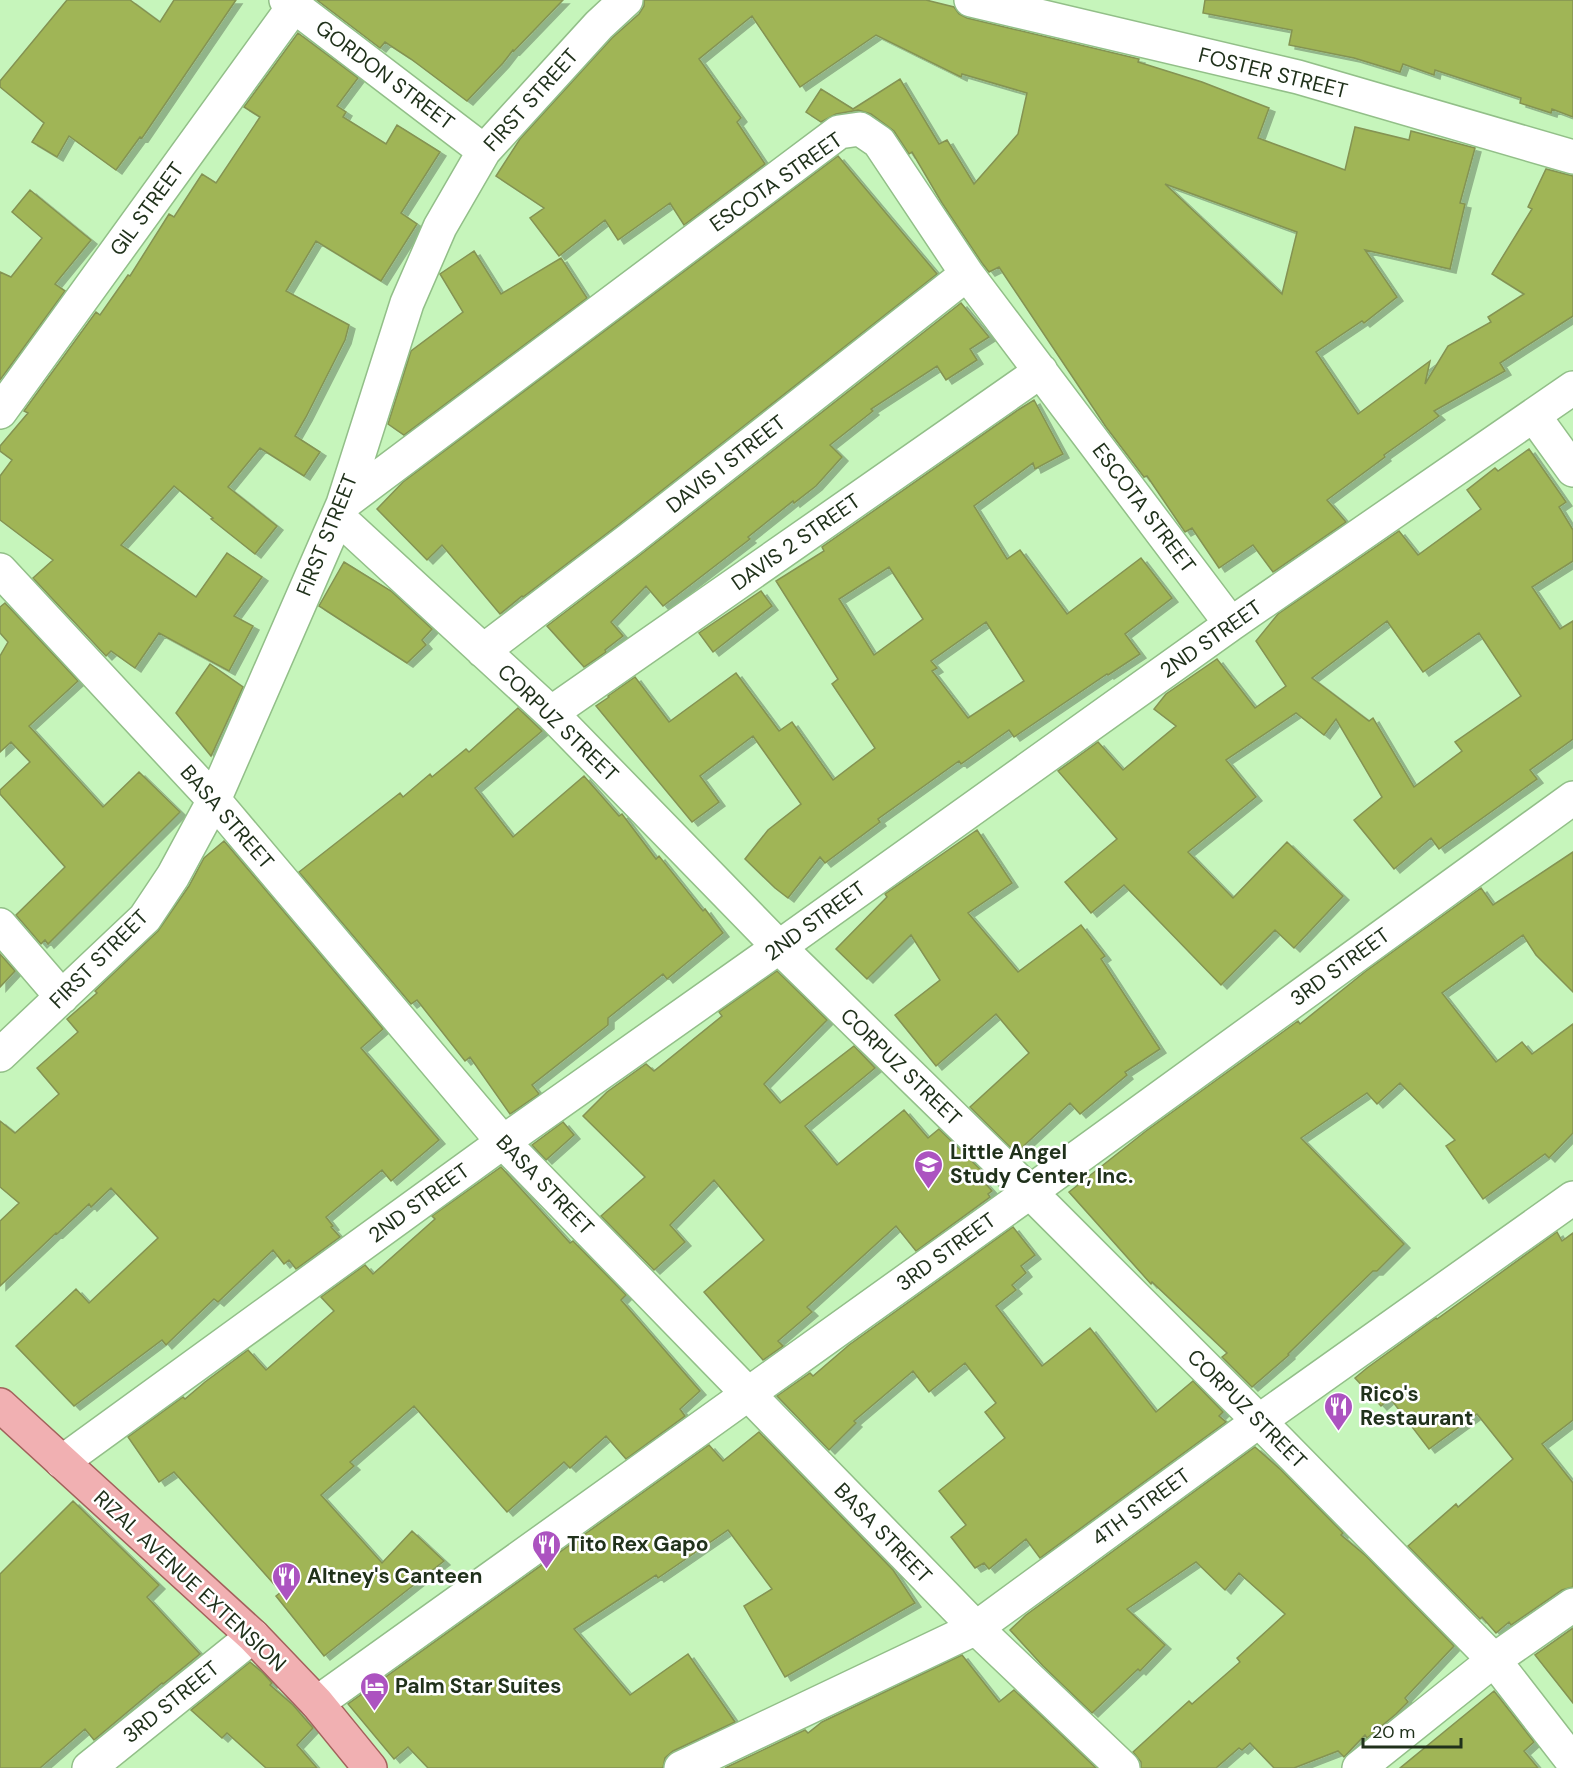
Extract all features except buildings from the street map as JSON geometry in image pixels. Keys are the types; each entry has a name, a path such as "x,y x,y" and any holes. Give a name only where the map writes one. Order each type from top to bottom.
{"main road":[{"name":"RIZAL AVENUE EXTENSION","path":"0,1405 253,1636 317,1703 370,1768"}],"street":[{"name":"FIRST STREET","path":"0,1055 145,918 173,876 214,800 340,511 407,303 440,227 484,151 599,25 626,0"},
{"name":"FOSTER STREET","path":"971,0 1298,77 1573,157"},
{"name":"GORDON STREET","path":"290,3 484,151"},
{"name":"GIL STREET","path":"0,412 290,3"},
{"name":"ESCOTA STREET","path":"340,511 839,132 860,129 879,142 967,274 1231,624"},
{"name":"DAVIS I STREET","path":"483,651 638,533 967,274"},
{"name":"DAVIS 2 STREET","path":"551,713 1041,371"},
{"name":"2ND STREET","path":"62,1461 503,1142 1231,624 1573,388"},
{"path":"1534,416 1573,470"},
{"name":"CORPUZ STREET","path":"340,511 483,651 551,713 779,947 1030,1192 1259,1421 1494,1660 1573,1762"},
{"name":"BASA STREET","path":"0,570 214,800 503,1142 976,1628 1123,1768"},
{"name":"3RD STREET","path":"317,1703 1030,1192 1573,798"},
{"path":"0,925 62,997"},
{"name":"4TH STREET","path":"681,1768 976,1628 1259,1421 1573,1198"},
{"path":"1359,1768 1494,1660 1573,1605"},
{"name":"3RD STREET","path":"89,1768 253,1636"}],"place":[{"name":"Little Angel Study Center, Inc.","path":"929,1190"},
{"name":"Rico's Restaurant","path":"1339,1432"},
{"name":"Tito Rex Gapo","path":"546,1570"},
{"name":"Altney's Canteen","path":"286,1602"},
{"name":"Palm Star Suites","path":"374,1712"}]}
